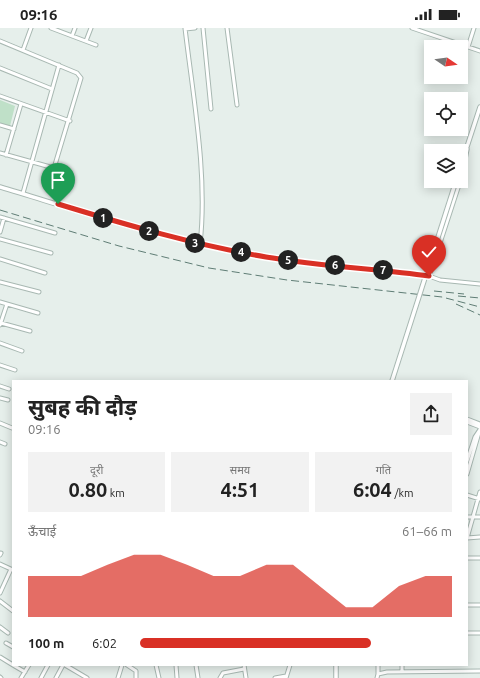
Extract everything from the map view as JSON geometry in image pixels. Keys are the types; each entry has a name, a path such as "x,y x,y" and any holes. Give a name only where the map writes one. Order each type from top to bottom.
{"street":[{"path":"23,50 31,28"},
{"path":"51,28 96,45"},
{"path":"72,36 75,28"},
{"path":"86,41 91,28"},
{"path":"196,28 185,28 202,183 200,244"},
{"path":"203,28 211,109"},
{"path":"227,28 237,105"},
{"path":"412,28 447,40"},
{"path":"474,28 468,47 480,51"},
{"path":"0,41 77,73 80,78 70,121 56,166 52,169 0,153"},
{"path":"23,193 59,65"},
{"path":"0,68 52,89"},
{"path":"0,96 70,121"},
{"path":"6,155 21,104"},
{"path":"468,142 480,107"},
{"path":"0,125 14,129"},
{"path":"0,186 127,225 200,244 275,258 429,276 440,280 480,284"},
{"path":"392,380 454,188"},
{"path":"429,276 458,188"},
{"path":"0,232 2,217 55,233"},
{"path":"0,239 51,253"},
{"path":"0,259 45,273"},
{"path":"0,282 38,292"},
{"path":"0,302 38,313"},
{"path":"7,304 0,324 30,331"},
{"path":"0,342 22,351"},
{"path":"0,365 16,370"},
{"path":"0,386 9,389"},
{"path":"0,398 8,400"},
{"path":"468,420 480,427"},
{"path":"468,422 480,427"},
{"path":"0,423 12,428"},
{"path":"468,458 480,427"},
{"path":"468,470 480,427"},
{"path":"0,442 5,444"},
{"path":"468,533 471,517 480,492"},
{"path":"468,495 479,498"},
{"path":"471,517 480,518"},
{"path":"468,538 480,537"},
{"path":"468,558 480,558"},
{"path":"0,564 12,569 0,593"},
{"path":"0,600 12,610"},
{"path":"468,605 480,605"},
{"path":"0,627 8,633"},
{"path":"468,633 480,633"},
{"path":"6,642 12,645"},
{"path":"0,658 12,664"},
{"path":"15,666 25,672"},
{"path":"21,678 28,666"},
{"path":"41,678 47,666"},
{"path":"56,678 63,666"},
{"path":"66,666 87,678"},
{"path":"118,678 122,666"},
{"path":"128,666 136,671 136,678"},
{"path":"156,666 159,678"},
{"path":"176,666 177,678"},
{"path":"196,666 198,678"},
{"path":"244,666 246,678"},
{"path":"275,678 286,677 290,666"},
{"path":"336,666 336,678"},
{"path":"376,678 378,674 378,666"},
{"path":"402,666 402,671"},
{"path":"417,666 417,671"},
{"path":"449,666 449,671"},
{"path":"465,666 465,671"},
{"path":"220,678 224,673 244,670"},
{"path":"378,674 402,671 480,671"},
{"path":"75,678 78,673"}],"green space":[{"path":"0,100 15,106 10,126 0,123"}],"railway":[{"path":"0,210 119,246 209,268 287,280 442,297 480,307"},
{"path":"434,291 464,294"},
{"path":"458,296 480,298"},
{"path":"456,304 480,315"}],"route":[{"path":"58,204 165,236 210,246 275,258 429,276"}]}
